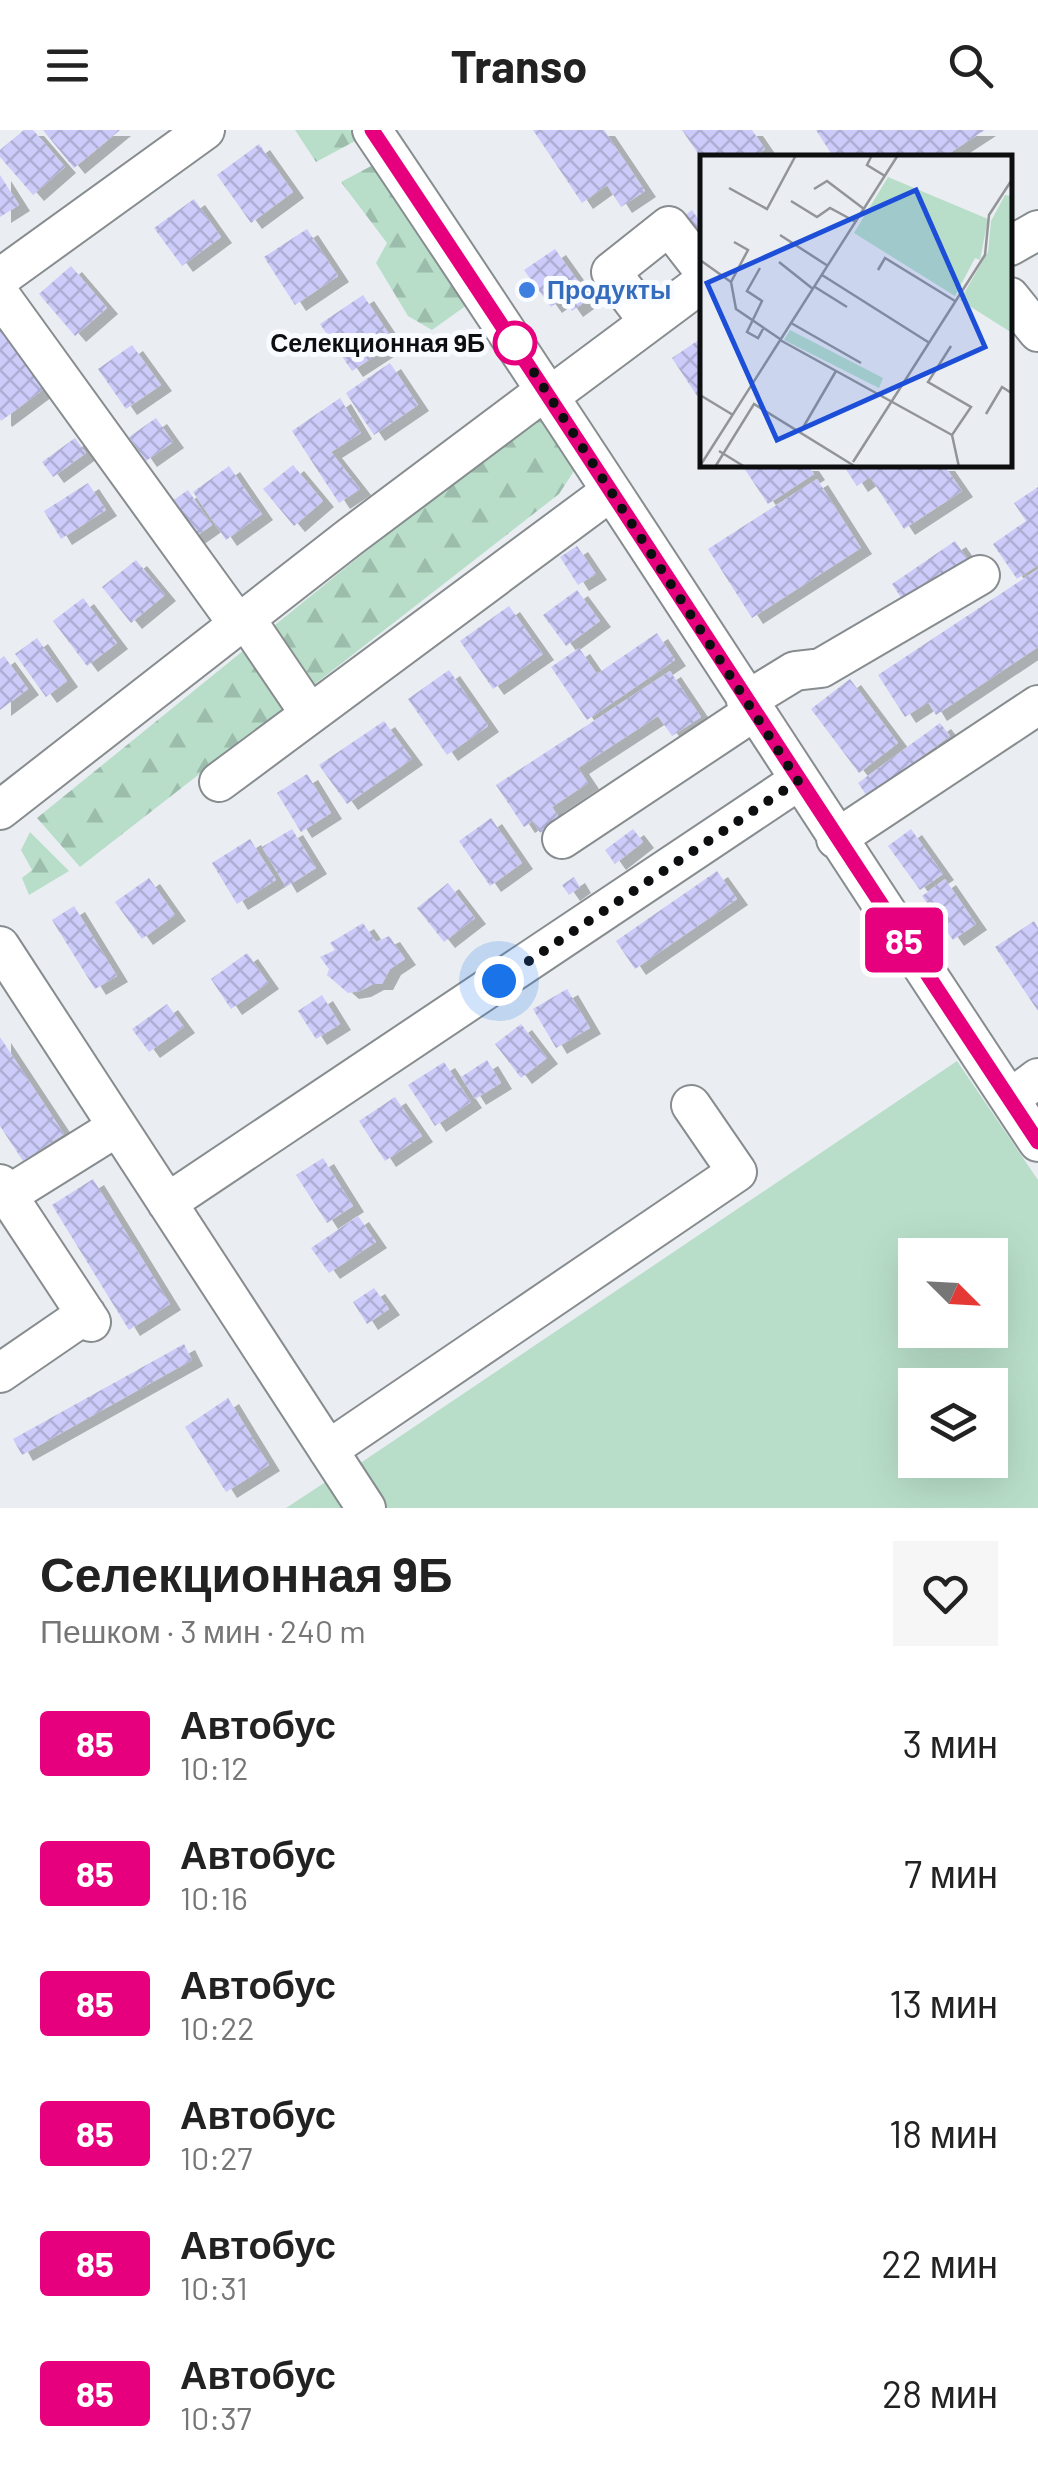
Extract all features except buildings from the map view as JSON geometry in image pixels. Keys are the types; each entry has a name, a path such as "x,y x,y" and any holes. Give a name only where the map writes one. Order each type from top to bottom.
{"street":[{"path":"0,278 205,130"},
{"path":"372,130 548,393 836,838 1024,1089 1038,1142"},
{"path":"649,322 611,272 669,226 700,266"},
{"path":"1013,244 1038,230"},
{"path":"0,810 242,621 700,284"},
{"path":"0,295 310,714"},
{"path":"1013,301 1038,332"},
{"path":"219,782 611,491"},
{"path":"562,839 795,671 821,668 980,575"},
{"path":"836,838 1038,705"},
{"path":"167,1203 798,781"},
{"path":"0,946 366,1508"},
{"path":"328,1450 738,1172 691,1105"},
{"path":"0,1374 89,1318 4,1189 117,1126"}],"green space":[{"path":"295,130 350,130 357,140 316,162"},
{"path":"373,165 467,305 432,330 408,316 376,263 387,243 341,182"},
{"path":"535,414 576,468 559,494 80,867 37,818"},
{"path":"30,832 69,871 29,895 22,878 32,870 21,850"},
{"path":"957,1061 1038,1180 1038,1508 378,1508 356,1466"},
{"path":"335,1482 352,1508 286,1508 324,1483"}],"bus line":[{"name":"85","path":"372,130 1038,1142"}],"place":[{"name":"Продукты","path":"527,290"},
{"name":"Селекционная 9Б","path":"515,343"}],"route":[{"path":"499,981 798,781 511,337 515,343"}]}
